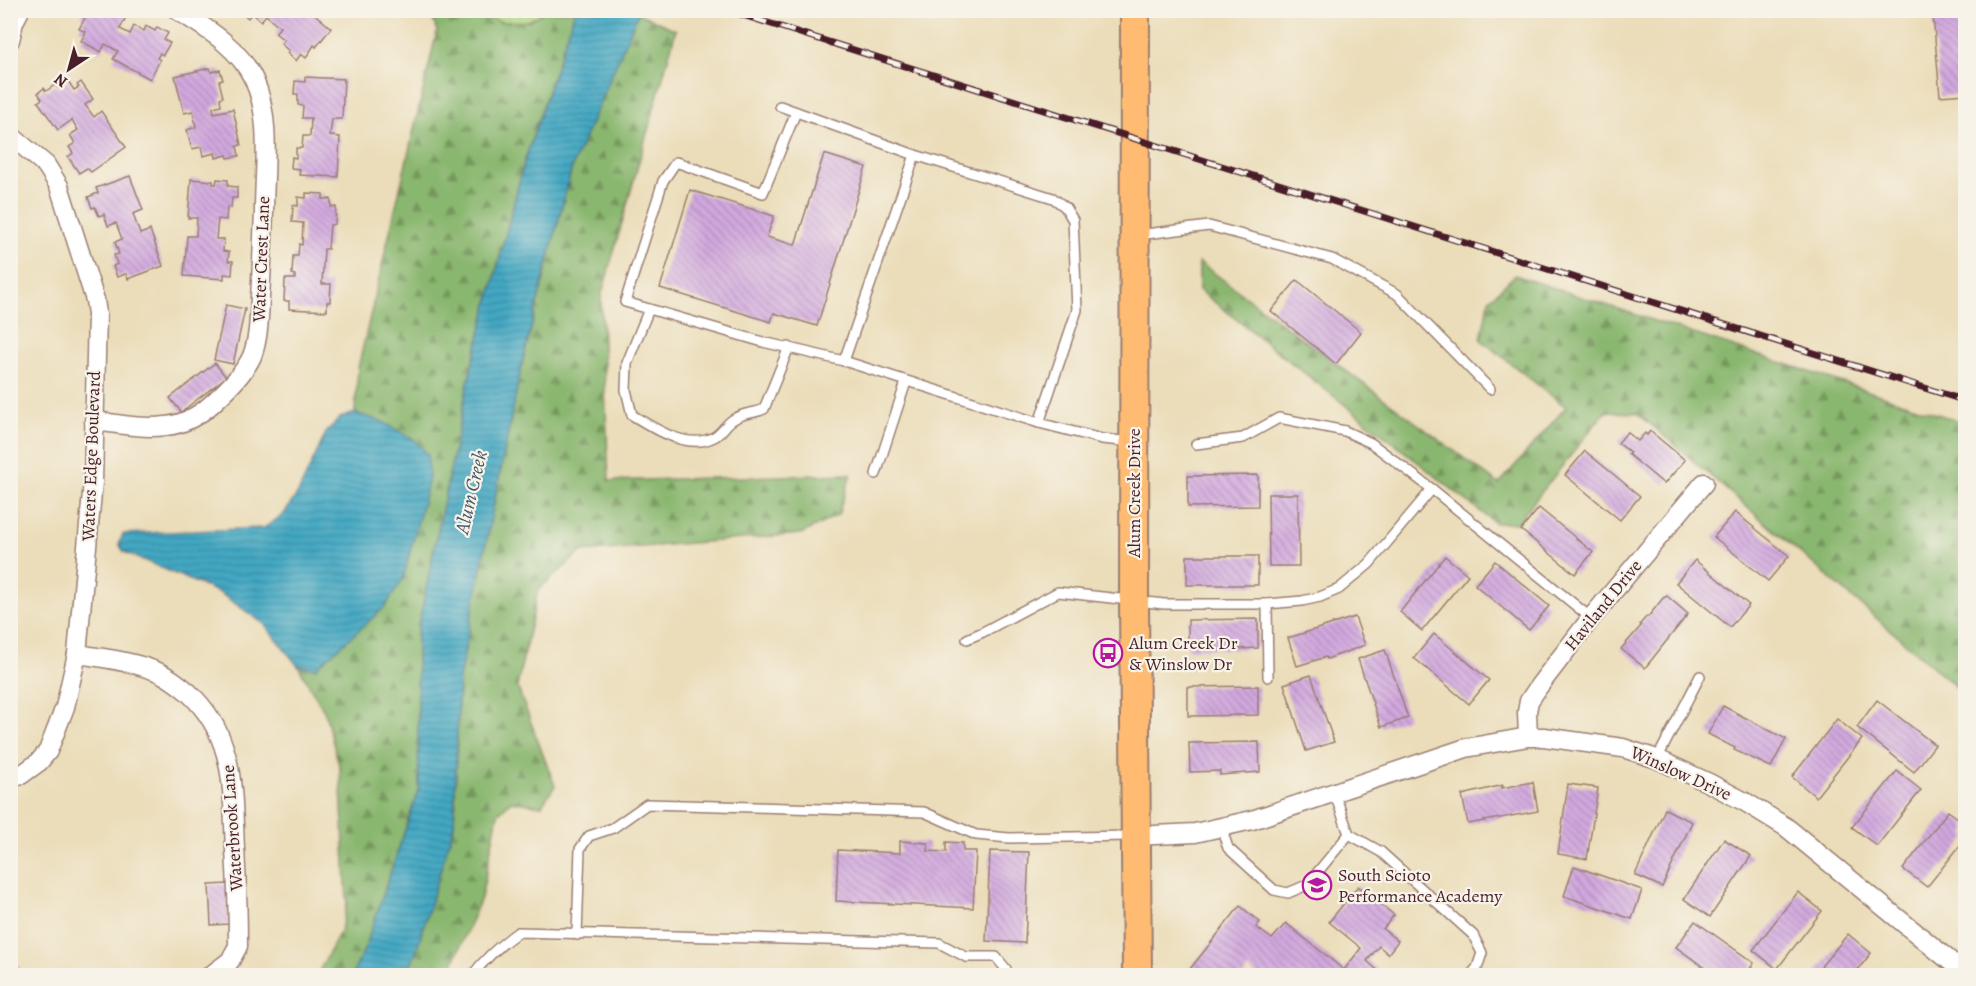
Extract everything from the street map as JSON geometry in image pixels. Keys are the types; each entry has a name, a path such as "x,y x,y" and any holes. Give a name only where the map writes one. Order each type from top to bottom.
{"main road":[{"name":"Alum Creek Drive","path":"1135,10 1134,602 1137,975"}],"street":[{"path":"10,40 14,22 20,10"},
{"name":"Water Crest Lane","path":"94,420 146,428 168,426 189,420 206,410 238,376 252,356 257,334 263,243 264,139 263,112 259,94 253,78 231,49 206,28 177,10"},
{"name":"Waters Edge Boulevard","path":"10,135 46,165 59,186 95,300 97,314 93,482 77,654 65,706 48,751 39,762 21,774 10,778"},
{"name":"Haviland Drive","path":"1528,737 1529,701 1592,618 1704,483"},
{"name":"Waterbrook Lane","path":"77,654 154,670 169,678 198,702 212,718 222,738 233,798 238,946 230,961 210,975"},
{"name":"Winslow Drive","path":"1135,836 1195,833 1252,820 1466,748 1544,736 1623,748 1657,759 1737,798 1786,827 1965,974"}],"lane":[{"path":"780,106 915,155 1053,198 1065,207 1073,220 1077,310 1039,423"},
{"path":"796,112 763,193 676,162 663,181 624,302 763,342 844,361 1039,423 1102,439 1135,442"},
{"path":"844,361 915,155"},
{"path":"1136,235 1177,228 1209,226 1332,259 1397,294 1490,389"},
{"path":"649,309 627,363 626,390 632,415 666,435 700,442 715,437 732,419 745,413 756,413 764,409 789,347"},
{"path":"876,474 906,382"},
{"path":"1196,444 1242,438 1279,418 1345,431 1371,443 1432,489 1592,618"},
{"path":"967,639 1058,592 1164,604 1267,604 1320,597 1339,588 1369,564 1432,489"},
{"path":"1267,604 1268,677"},
{"path":"1657,759 1700,676"},
{"path":"1334,792 1349,834 1381,852 1473,935 1482,953 1477,968 1470,975"},
{"path":"577,935 580,849 589,836 613,828 647,804 924,812 976,835 1009,838 1135,836"},
{"path":"1221,827 1228,848 1274,890 1288,893 1308,885 1349,834"},
{"path":"472,975 488,956 518,932 939,943 966,957 996,957 1006,969 1006,975"}],"green space":[{"path":"430,11 477,11 500,22 529,21 543,11 575,11 524,163 469,378 417,633 419,789 365,948 352,975 317,975 341,930 347,903 340,769 325,713 298,666 316,668 383,422 355,413 358,368 437,31"},
{"path":"477,11 543,11 535,18 510,23 496,20"},
{"path":"638,13 676,30 601,297 609,481 851,474 838,515 801,534 581,552 538,590 517,686 555,786 541,806 511,801 498,814 481,898 448,975 405,976 415,955 454,825 459,679 521,368 572,167"},
{"path":"1199,262 1499,484 1566,407 1481,340 1489,300 1515,275 1965,423 1965,694 1637,413 1605,412 1517,523 1495,523 1199,290"}],"water":[{"name":"Alum Creek","path":"575,11 639,11 572,167 521,368 459,679 454,825 415,955 405,975 352,975 365,948 419,789 417,633 469,378 524,163"},
{"path":"355,413 383,422 415,440 428,455 429,479 403,579 385,607 316,668 298,666 264,624 220,593 124,552 119,544 123,534 264,528 284,514 298,493 327,431 340,418"}],"building":[{"path":"84,10 124,10 128,13 120,29 130,34 134,26 144,31 146,26 155,31 157,27 168,33 164,40 170,43 163,55 160,53 157,58 160,60 150,79 113,59 118,51 105,44 101,52 81,41 86,32 79,29 85,18 81,16"},
{"path":"234,10 310,10 331,28 316,47 314,45 306,58 301,54 296,61 281,44 284,40 275,33 280,27 266,15 261,21 252,13 248,18"},
{"path":"1966,12 1966,94 1940,96 1933,15"},
{"path":"210,68 211,72 220,70 223,80 219,81 223,97 220,98 221,105 213,107 214,113 233,109 241,145 237,146 239,156 228,158 227,155 216,158 215,153 203,156 201,147 192,149 187,130 196,127 193,111 184,113 175,76"},
{"path":"305,77 344,79 342,119 332,119 330,136 340,137 338,177 299,175 300,169 291,168 292,157 296,158 296,148 302,148 303,136 310,136 311,118 302,118 303,106 298,105 298,94 294,94 295,81 305,82"},
{"path":"68,81 74,90 81,82 93,99 85,105 94,117 101,111 126,147 91,172 87,168 79,173 68,157 73,153 69,147 75,143 70,135 78,130 72,120 58,130 38,102 42,99 38,93 44,88 46,91 55,85 58,88"},
{"path":"824,154 866,167 817,326 774,313 771,322 660,288 690,190 774,216 767,237 795,245"},
{"path":"130,176 143,210 133,214 140,234 150,230 163,266 128,279 126,274 117,277 113,266 117,264 114,255 119,254 115,242 122,239 116,223 108,226 104,214 99,216 95,207 92,208 88,197 98,193 96,188"},
{"path":"191,179 213,181 213,184 216,184 217,179 228,180 228,186 237,187 237,198 232,198 231,208 227,207 226,220 218,219 216,239 224,239 223,251 229,252 228,261 233,261 232,275 224,274 224,279 184,276 187,236 196,236 197,218 188,218"},
{"path":"306,193 323,194 323,199 331,199 331,207 336,207 335,224 330,225 328,249 324,249 322,284 331,284 327,311 289,309 289,301 284,301 285,279 295,279 295,275 292,274 293,256 298,256 299,244 302,245 303,223 292,222 293,205 298,206 298,197 306,198"},
{"path":"1297,280 1361,332 1336,364 1271,311"},
{"path":"226,305 245,309 233,364 214,360"},
{"path":"215,363 226,377 181,412 170,398"},
{"path":"1650,431 1685,460 1664,484 1618,443 1627,432 1638,441"},
{"path":"1585,451 1640,496 1620,520 1565,475"},
{"path":"1258,475 1258,506 1188,507 1188,476"},
{"path":"1268,494 1298,494 1299,566 1269,566"},
{"path":"1539,508 1593,552 1575,574 1521,530"},
{"path":"1735,512 1789,556 1768,581 1714,537"},
{"path":"1187,556 1258,556 1258,585 1187,585"},
{"path":"1445,556 1468,575 1422,631 1400,612"},
{"path":"1695,560 1749,605 1730,627 1676,583"},
{"path":"1495,561 1549,606 1529,630 1475,585"},
{"path":"1667,596 1688,614 1645,668 1621,649 1641,626 1640,624"},
{"path":"1355,617 1365,645 1327,659 1326,657 1297,666 1288,638"},
{"path":"1258,619 1258,648 1188,649 1188,620"},
{"path":"1434,634 1489,680 1469,704 1414,658"},
{"path":"1385,650 1408,718 1381,727 1358,659"},
{"path":"1311,675 1334,742 1306,751 1284,684"},
{"path":"1258,686 1258,715 1188,716 1188,687"},
{"path":"1877,700 1935,745 1914,772 1857,727"},
{"path":"1723,706 1786,739 1771,767 1734,750 1735,748 1708,734"},
{"path":"1837,719 1862,739 1816,797 1792,777"},
{"path":"1259,742 1260,772 1220,775 1220,771 1190,772 1189,743"},
{"path":"1897,771 1921,790 1877,846 1852,827"},
{"path":"1533,782 1538,811 1468,824 1462,795 1503,785 1502,788"},
{"path":"1568,784 1598,788 1587,859 1558,854"},
{"path":"1665,809 1692,822 1662,887 1635,875"},
{"path":"1948,811 1966,824 1966,838 1927,887 1903,869"},
{"path":"1724,839 1751,856 1710,917 1684,899"},
{"path":"900,841 928,843 928,851 946,852 946,842 963,843 963,851 976,851 973,908 836,901 838,850 900,853"},
{"path":"990,851 1029,852 1025,943 986,941"},
{"path":"1574,866 1642,890 1632,919 1564,896"},
{"path":"228,884 229,924 211,925 209,885"},
{"path":"1358,886 1394,915 1383,929 1398,941 1388,954 1379,946 1367,961 1384,976 1257,976 1249,969 1244,976 1198,976 1190,969 1240,906 1260,922 1256,927 1272,939 1286,923 1344,970 1361,948 1329,922"},
{"path":"1798,892 1822,911 1777,969 1753,950"},
{"path":"1695,921 1754,963 1745,976 1716,976 1676,947"},
{"path":"1848,934 1871,953 1853,976 1813,976"},
{"path":"10,954 25,976 10,976"}],"railway":[{"path":"727,10 1966,401"}],"place":[{"name":"Alum Creek Dr & Winslow Dr","path":"1108,653"},
{"name":"South Scioto Performance Academy","path":"1317,885"}]}
